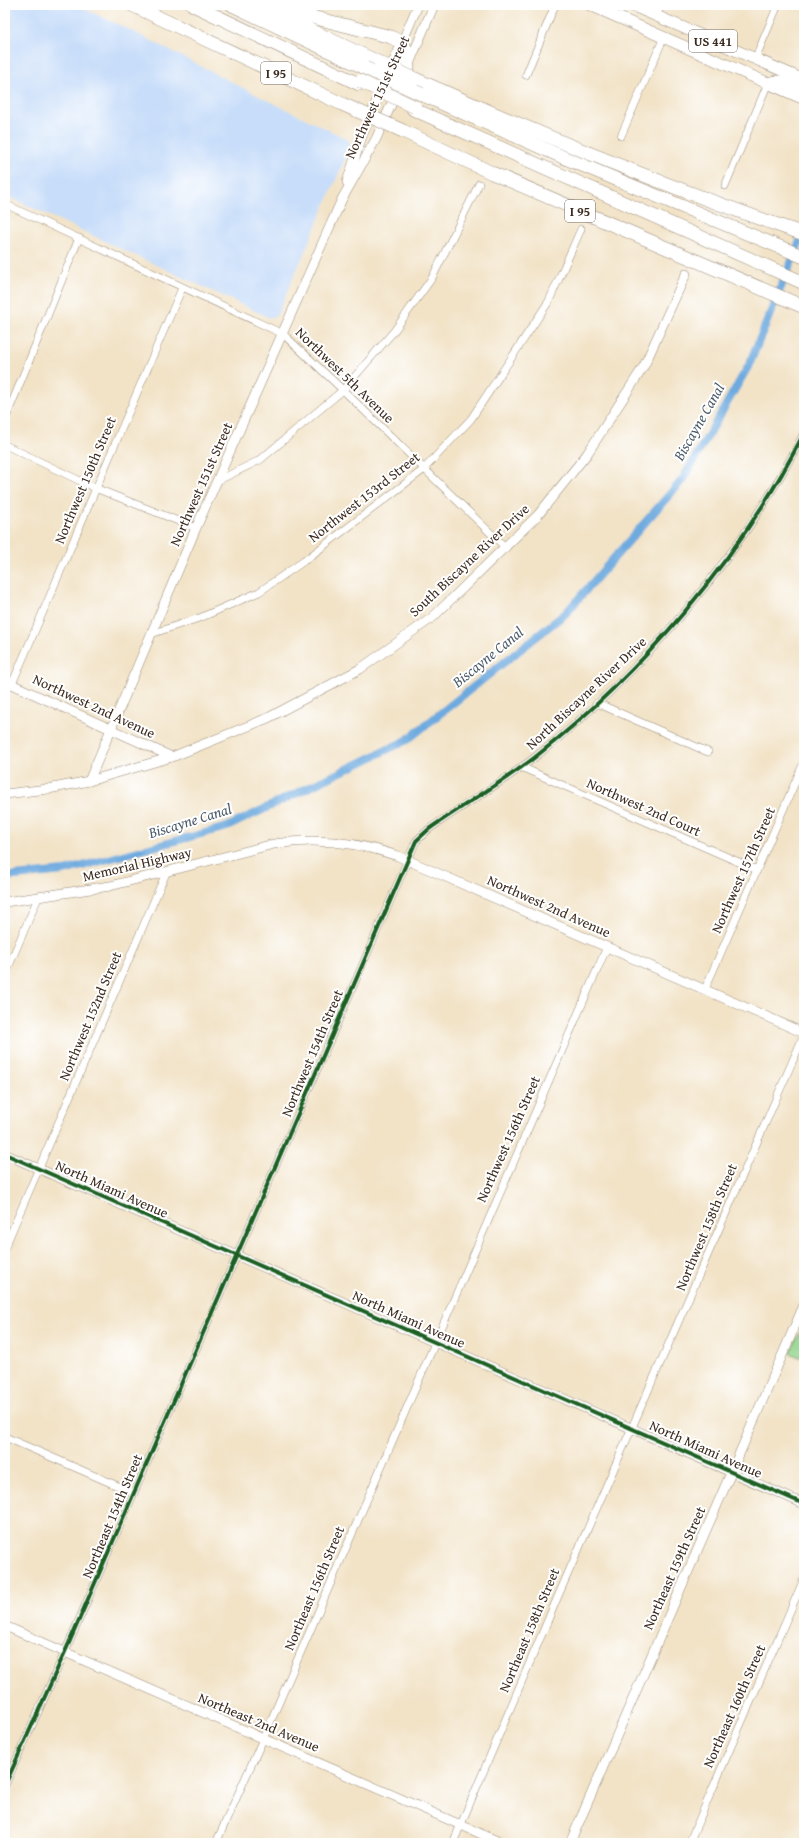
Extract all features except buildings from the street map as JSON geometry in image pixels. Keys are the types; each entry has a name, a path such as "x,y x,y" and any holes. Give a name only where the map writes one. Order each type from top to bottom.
{"highway":[{"name":"I 95","path":"132,5 499,176 798,304"},
{"path":"194,5 414,108 803,281"},
{"path":"199,5 359,82"},
{"path":"232,5 421,94 565,158 776,244 804,257"},
{"path":"257,5 380,63 507,120 585,152 770,223 804,234"},
{"path":"284,5 308,16 391,37 402,42 406,48 408,68"}],"main road":[{"name":"US 441","path":"590,5 804,99"},
{"path":"590,5 604,6 640,21 656,16"},
{"name":"US 441","path":"631,5 804,80"},
{"path":"708,56 712,54 742,64 755,60"},
{"path":"768,83 777,80 784,80 804,89"}],"street":[{"name":"Northwest 151st Street","path":"342,199 363,133 418,5"},
{"name":"Northwest 151st Street","path":"89,781 196,528 342,199 376,139 434,5"},
{"path":"526,75 555,5"},
{"path":"656,16 661,5"},
{"path":"755,60 778,5"},
{"path":"621,136 664,37"},
{"path":"724,186 768,83"},
{"path":"363,133 376,139"},
{"path":"217,481 260,460 343,390 394,332 432,278 479,184"},
{"name":"Northwest 5th Avenue","path":"5,204 283,334 506,548"},
{"name":"Northwest 153rd Street","path":"151,634 202,618 259,592 304,561 423,470 471,419 548,301 581,229"},
{"path":"5,420 79,238"},
{"name":"South Biscayne River Drive","path":"5,794 48,789 89,781 172,757 268,718 360,669 433,617 506,548 538,515 587,454 644,366 686,274"},
{"name":"Northwest 150th Street","path":"9,682 182,288"},
{"name":"North Biscayne River Drive","path":"408,860 416,841 424,832 521,767 555,740 633,668 664,635 724,560 778,481 804,433"},
{"path":"5,445 95,488 196,528"},
{"name":"Northwest 2nd Avenue","path":"9,682 172,757"},
{"path":"597,702 708,752"},
{"name":"Northwest 157th Street","path":"705,989 804,762"},
{"name":"Northwest 2nd Court","path":"521,767 757,870"},
{"name":"Northwest 2nd Avenue","path":"274,844 298,841 332,841 372,848 408,860 705,989 804,1034"},
{"name":"Memorial Highway","path":"5,902 110,886 166,873 274,844"},
{"name":"Northwest 154th Street","path":"237,1255 408,860"},
{"name":"Northwest 152nd Street","path":"5,1247 166,873"},
{"path":"5,974 38,898"},
{"name":"Northwest 156th Street","path":"435,1342 607,947"},
{"name":"Northwest 158th Street","path":"632,1429 804,1034"},
{"name":"North Miami Avenue","path":"5,1154 804,1504"},
{"name":"Northeast 154th Street","path":"5,1786 65,1652 237,1255"},
{"name":"Northeast 159th Street","path":"570,1843 804,1306"},
{"name":"Northeast 156th Street","path":"216,1843 263,1739 435,1342"},
{"name":"Northeast 158th Street","path":"453,1843 559,1594 632,1429"},
{"path":"5,1437 134,1493"},
{"name":"Northeast 160th Street","path":"689,1843 804,1579"},
{"name":"Northeast 2nd Avenue","path":"5,1626 502,1843"}],"shaded area":[{"path":"5,5 76,5 130,30 347,139 350,143 350,148 275,317 270,318 5,195"}],"green space":[{"path":"804,1323 804,1359 790,1353"}],"waterway":[{"name":"Biscayne Canal","path":"5,877 64,871 227,827 407,740 566,613 683,479 749,365 804,231"}],"cycle path":[{"path":"5,1785 69,1643 416,841 429,829 534,758 574,725 613,689 651,650 686,610 751,524 779,479 804,433"},
{"path":"5,1154 804,1504"}]}
